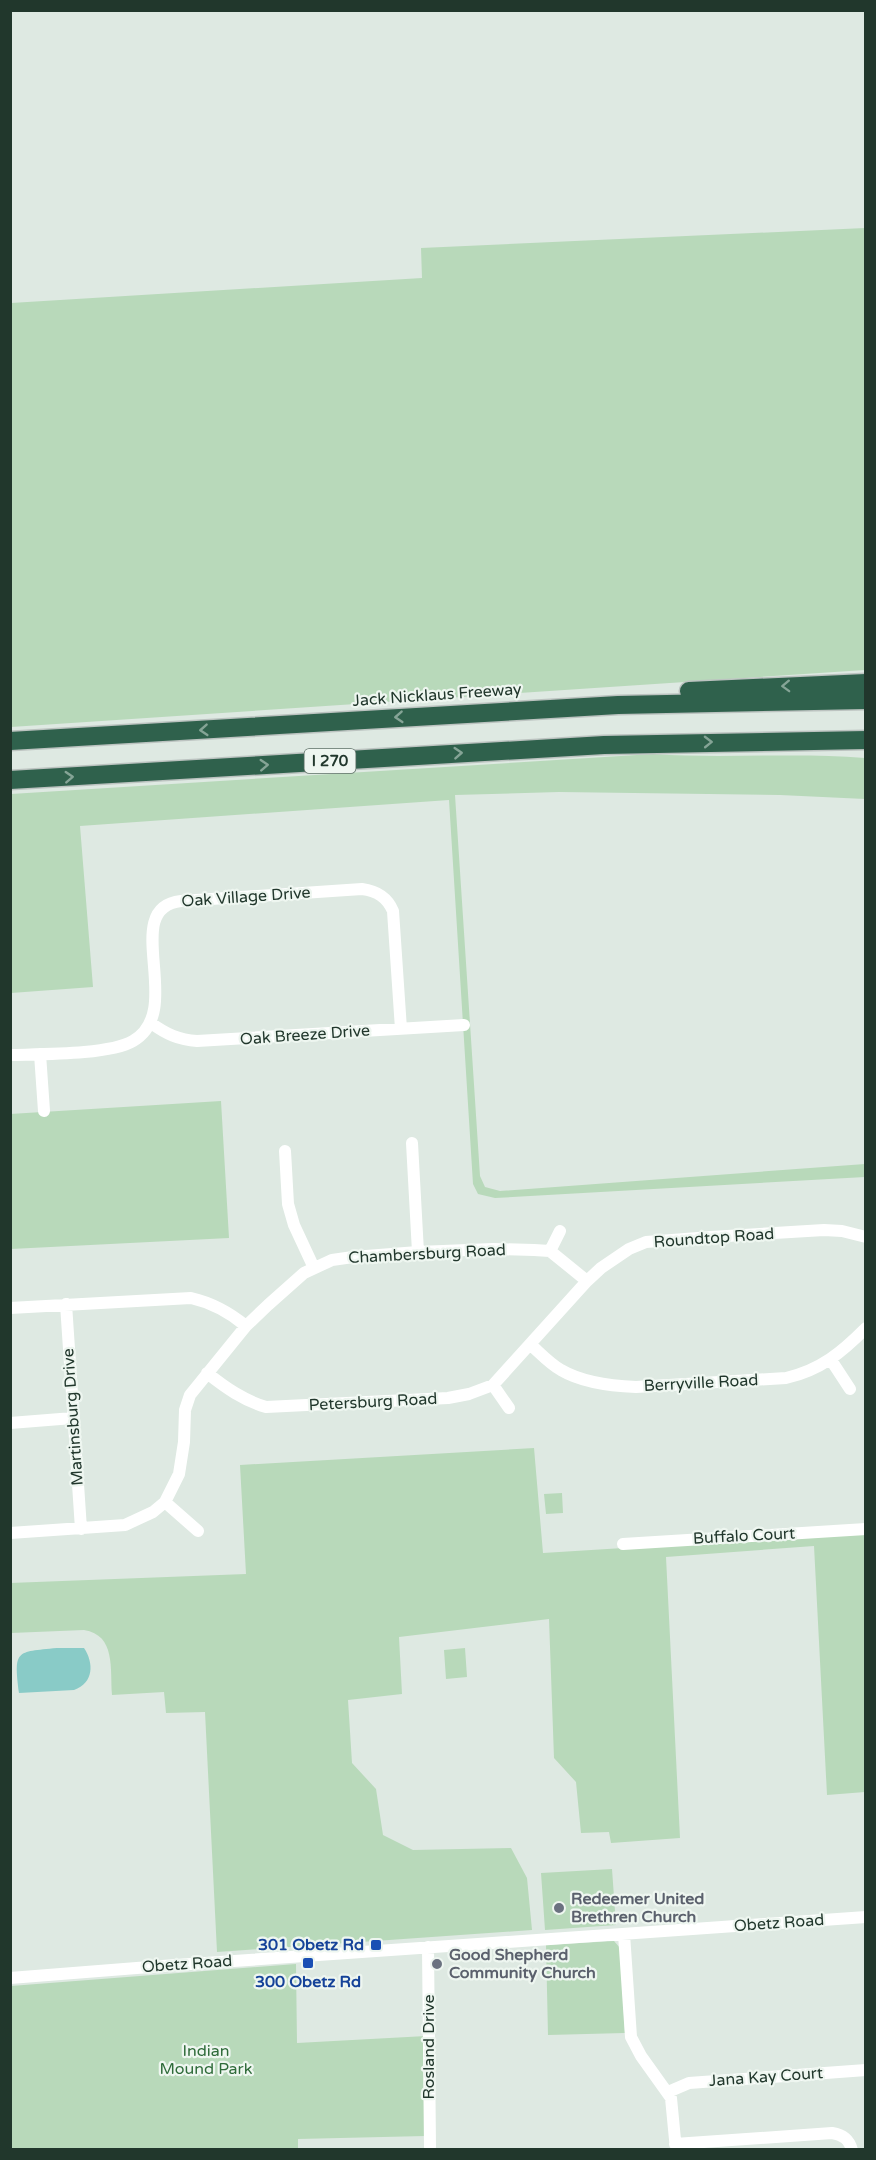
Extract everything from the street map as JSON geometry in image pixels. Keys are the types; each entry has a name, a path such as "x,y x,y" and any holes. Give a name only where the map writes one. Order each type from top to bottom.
{"highway":[{"path":"499,711 699,690 866,684"},
{"name":"Jack Nicklaus Freeway","path":"10,741 499,711 705,702 866,700"},
{"path":"807,740 866,746"},
{"name":"I 270","path":"10,780 604,745 866,740"}],"street":[{"name":"Oak Village Drive","path":"151,1023 156,1006 152,933 154,920 159,912 170,903 362,889 371,890 382,896 391,906 394,918 401,1029"},
{"name":"Oak Breeze Drive","path":"151,1023 167,1034 182,1040 197,1041 464,1025"},
{"path":"10,1055 117,1048 140,1036 151,1023"},
{"path":"40,1054 44,1111"},
{"path":"412,1143 418,1252"},
{"path":"285,1151 288,1204 294,1224 314,1268"},
{"name":"Roundtop Road","path":"531,1345 601,1268 629,1249 646,1242 824,1230 842,1231 866,1237"},
{"path":"560,1231 550,1251 587,1281"},
{"name":"Chambersburg Road","path":"165,1502 179,1474 184,1442 185,1410 190,1395 246,1326 304,1273 332,1260 353,1257 493,1249 550,1251"},
{"path":"10,1308 190,1298 208,1302 228,1311 246,1326"},
{"name":"Martinsburg Drive","path":"66,1304 81,1529"},
{"name":"Berryville Road","path":"531,1345 561,1370 597,1383 613,1386 786,1378 804,1374 831,1360 865,1329"},
{"name":"Petersburg Road","path":"207,1373 231,1392 249,1402 266,1407 448,1398 469,1394 493,1385 531,1345"},
{"path":"831,1360 850,1389"},
{"path":"493,1385 508,1408"},
{"path":"10,1423 73,1418"},
{"path":"10,1533 124,1525 153,1512 165,1502 198,1531"},
{"name":"Buffalo Court","path":"623,1544 866,1529"},
{"name":"Obetz Road","path":"10,1978 866,1917"},
{"path":"624,1934 631,2037 641,2056 668,2092 673,2108 676,2147 747,2144 832,2133 840,2135 850,2144"},
{"name":"Rosland Drive","path":"428,1947 430,2148"},
{"name":"Jana Kay Court","path":"668,2092 689,2083 866,2070"}],"green space":[{"path":"865,228 865,670 11,727 11,303 422,278 421,248"},
{"path":"653,754 865,758 865,799 780,795 559,792 455,795 480,1176 485,1187 500,1191 865,1164 865,1177 495,1198 478,1194 473,1184 449,800 80,826 93,987 11,993 11,794"},
{"path":"221,1101 229,1238 11,1249 10,1114"},
{"path":"534,1448 543,1553 865,1533 865,1792 827,1795 814,1546 666,1557 680,1838 611,1843 609,1832 581,1833 576,1782 554,1758 549,1619 399,1637 402,1694 348,1700 352,1763 376,1789 383,1835 413,1850 511,1848 527,1878 532,1930 217,1952 205,1712 166,1713 164,1692 112,1695 109,1655 102,1639 94,1633 84,1630 11,1633 10,1583 246,1574 240,1465"},
{"path":"562,1493 563,1513 546,1514 544,1494"},
{"path":"465,1648 467,1677 446,1679 444,1650"},
{"path":"612,1869 616,1925 545,1930 541,1873"},
{"path":"614,1941 620,1948 625,2033 548,2035 546,1945"},
{"name":"Indian Mound Park","path":"296,1964 297,2043 426,2036 425,2136 298,2139 298,2150 11,2149 11,1986"}],"water":[{"path":"84,1648 91,1666 89,1678 85,1683 74,1690 19,1693 17,1668 20,1656 33,1651"}],"place":[{"name":"Redeemer United Brethren Church","path":"559,1908"},
{"name":"301 Obetz Rd","path":"376,1945"},
{"name":"300 Obetz Rd","path":"308,1963"},
{"name":"Good Shepherd Community Church","path":"437,1964"}]}
